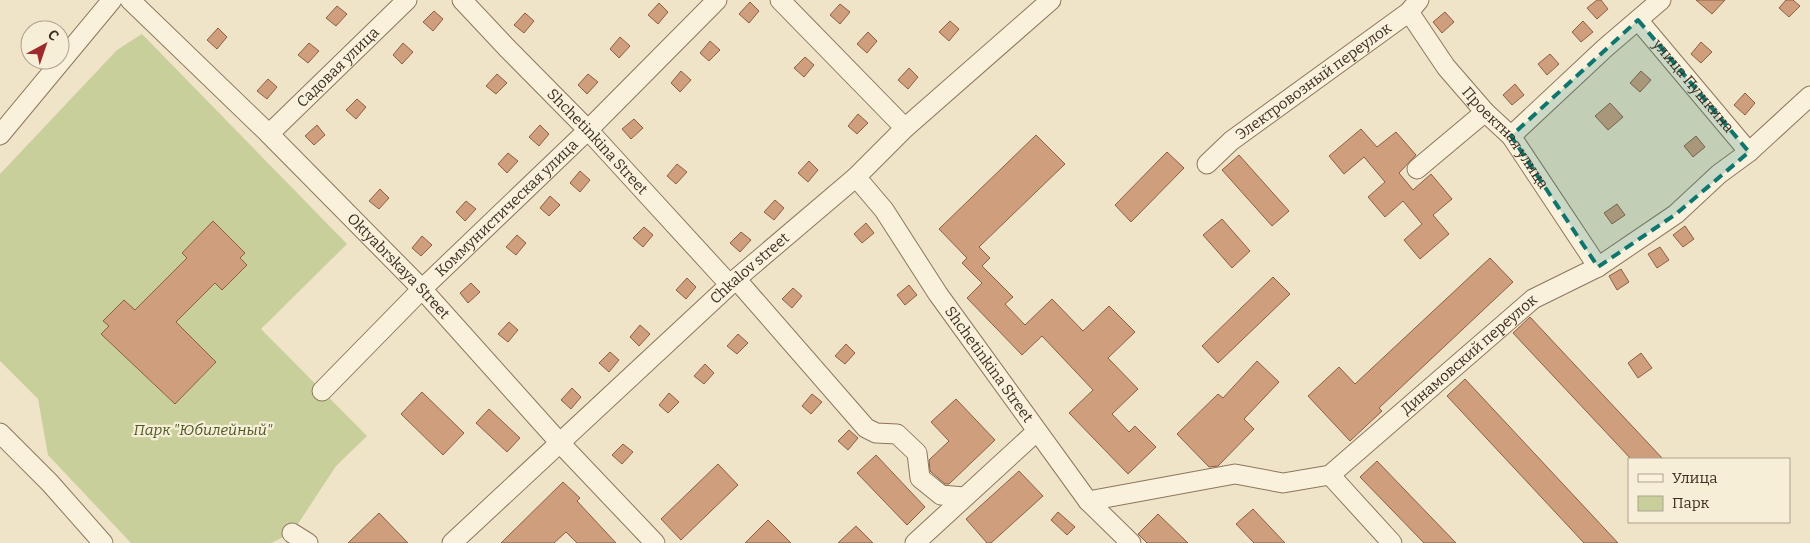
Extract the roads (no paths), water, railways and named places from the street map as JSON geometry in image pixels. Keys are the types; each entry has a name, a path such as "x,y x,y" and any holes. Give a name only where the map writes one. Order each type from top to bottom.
{"street":[{"path":"0,134 112,0"},
{"name":"Oktyabrskaya Street","path":"130,0 269,134 422,288 560,443 655,543"},
{"name":"Садовая улица","path":"269,134 407,0"},
{"name":"Shchetinkina Street","path":"462,0 733,282 866,428 876,433 897,434 918,453 920,478 941,495 964,497"},
{"name":"Коммунистическая улица","path":"322,390 422,288 588,130 717,0"},
{"path":"780,0 905,128"},
{"name":"Chkalov street","path":"452,543 733,282 856,177 905,128 1051,0"},
{"path":"1511,136 1605,48 1661,0"},
{"name":"Проектная улица","path":"1414,6 1446,67 1485,112 1511,136 1598,267"},
{"name":"Электровозный переулок","path":"1207,164 1231,141 1414,6"},
{"name":"улица Пушкина","path":"1638,20 1749,152"},
{"name":"Динамовский переулок","path":"1330,475 1533,299 1598,267 1676,214 1719,174 1749,152 1810,96"},
{"path":"1417,170 1485,112"},
{"name":"Shchetinkina Street","path":"856,177 884,210 938,294 1036,432 1088,501 1131,543"},
{"path":"0,432 50,483 103,543"},
{"path":"915,543 1036,432"},
{"path":"1088,501 1235,474 1283,483 1330,475 1392,543"},
{"path":"292,533 308,543"}],"park label":[{"name":"Парк \"Юбилейный\"","path":"203,430"}]}
